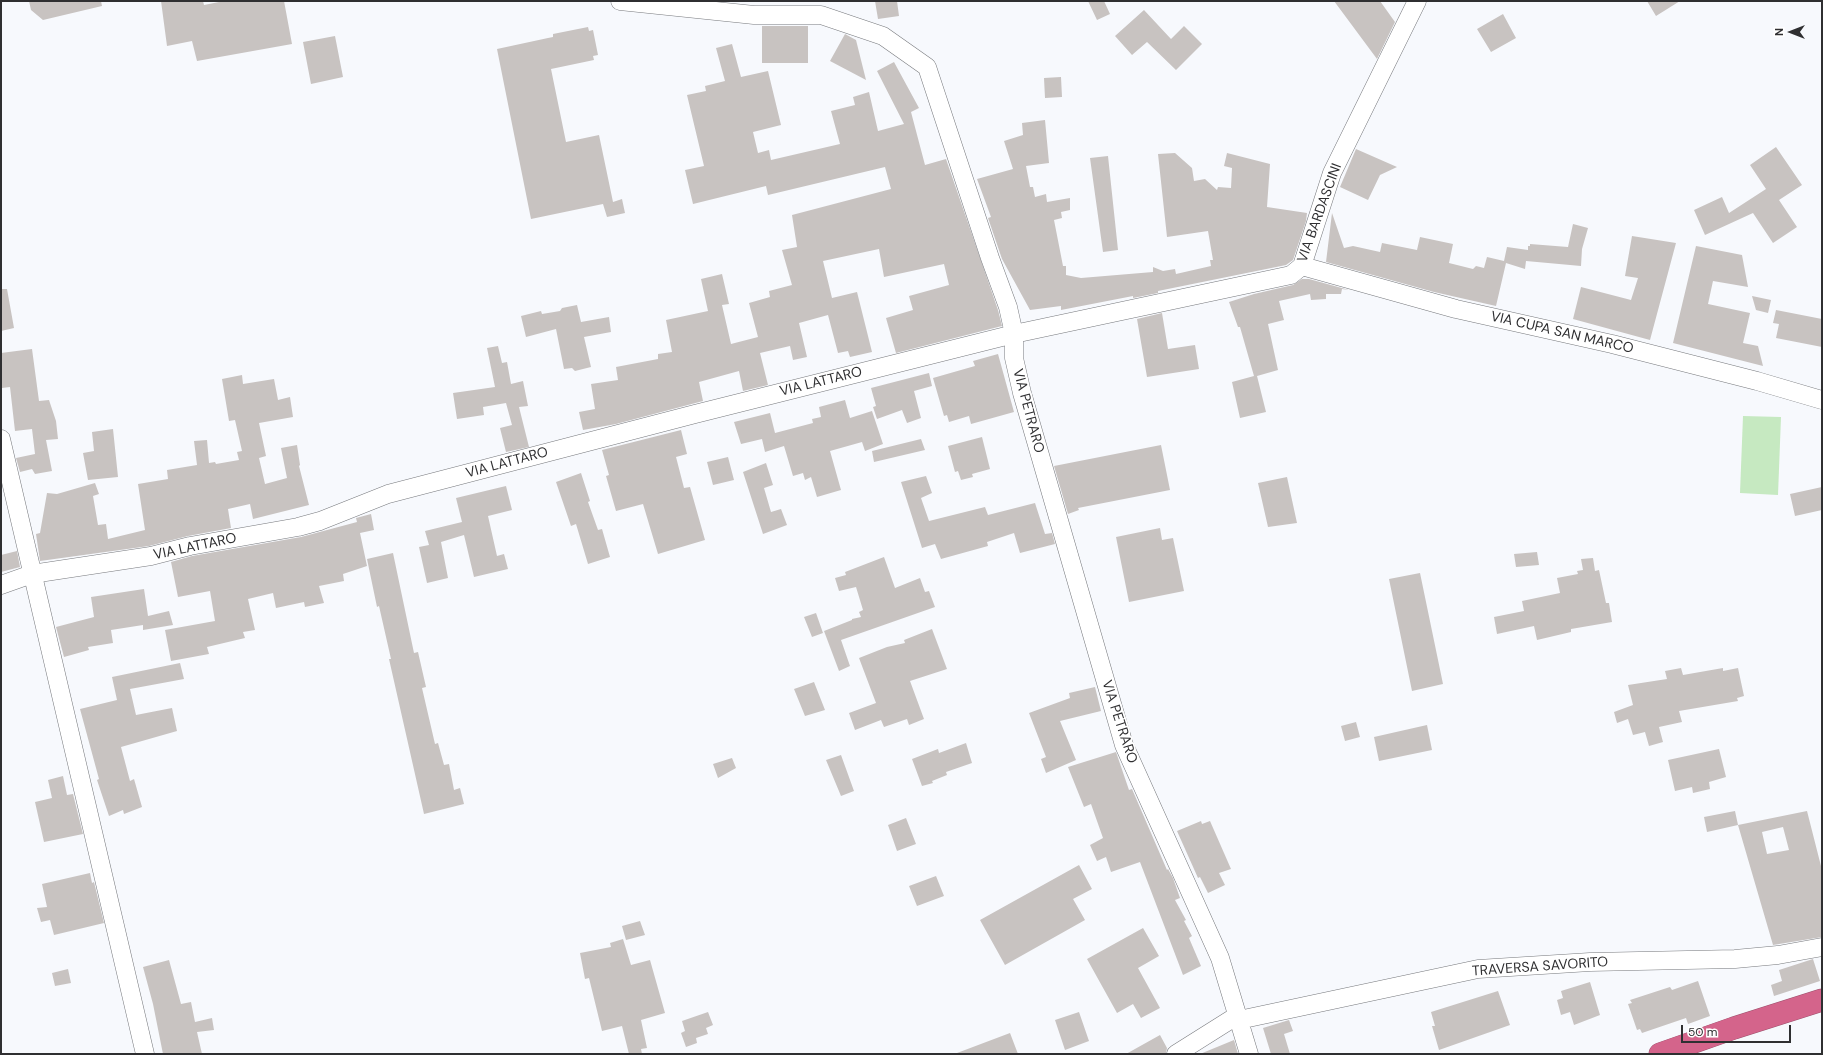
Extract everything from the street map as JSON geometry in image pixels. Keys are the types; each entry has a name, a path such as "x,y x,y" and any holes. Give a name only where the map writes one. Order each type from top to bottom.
{"highway":[{"path":"1660,1054 1734,1028 1822,1000"}],"street":[{"name":"VIA PETRARO","path":"620,1 754,15 820,15 883,36 927,67 990,258 1008,307 1014,334 1014,358 1022,393 1124,745 1220,958 1249,1054"},
{"name":"VIA BARDASCINI","path":"1014,334 1291,275 1302,266 1332,173 1417,1"},
{"name":"VIA CUPA SAN MARCO","path":"1302,266 1456,309 1612,344 1757,381 1822,400"},
{"name":"VIA LATTARO","path":"1,585 32,574 151,556 190,546 298,527 320,521 388,494 687,416 1014,334"},
{"path":"1,440 145,1054"},
{"name":"TRAVERSA SAVORITO","path":"1176,1054 1238,1018 1478,969 1590,962 1735,959 1778,955 1822,947"}],"green space":[{"path":"1743,416 1781,417 1778,495 1740,493"}],"building":[{"path":"29,1 101,1 102,6 43,20 31,10"},
{"path":"161,1 203,1 204,5 224,1 284,1 292,44 197,61 192,41 167,46"},
{"path":"875,1 897,1 899,16 878,19"},
{"path":"1088,1 1104,1 1110,14 1097,20"},
{"path":"1334,1 1380,1 1395,22 1377,59"},
{"path":"1647,1 1680,1 1656,16"},
{"path":"1144,10 1171,39 1184,26 1202,44 1176,70 1147,42 1132,55 1115,36"},
{"path":"1503,14 1516,38 1491,52 1477,29"},
{"path":"762,26 808,26 808,63 762,63"},
{"path":"588,27 589,31 593,30 598,55 593,56 594,60 551,69 566,142 599,135 613,202 622,199 625,213 607,217 603,204 531,219 497,49 553,37 553,34"},
{"path":"845,34 856,40 866,80 830,61"},
{"path":"335,36 343,77 311,84 303,42"},
{"path":"732,44 741,77 768,71 781,125 753,132 758,153 769,150 771,160 840,144 831,111 855,105 853,97 869,92 878,131 904,124 877,71 894,62 919,108 911,112 925,165 946,159 998,310 1002,326 896,353 886,318 913,310 909,296 949,285 944,264 884,277 879,249 823,261 832,298 857,292 872,352 850,357 848,351 838,353 828,315 799,323 807,357 793,360 790,346 760,353 768,385 743,391 739,371 699,382 703,401 616,424 583,430 579,412 595,409 591,384 618,380 616,367 658,359 658,354 672,352 666,320 708,311 701,279 722,274 729,304 722,305 731,344 758,337 749,303 770,297 769,291 792,285 782,250 797,247 792,215 891,189 885,167 768,195 766,186 693,204 685,170 704,166 687,95 706,91 705,86 725,81 716,48"},
{"path":"1061,77 1062,97 1045,98 1044,78"},
{"path":"1045,120 1049,163 1026,166 1030,187 1033,187 1035,197 1046,194 1047,202 1070,198 1070,210 1061,212 1062,218 1054,220 1063,266 1066,266 1066,275 1081,278 1153,272 1153,267 1163,271 1175,269 1176,274 1211,266 1210,260 1213,260 1208,231 1167,237 1158,154 1175,153 1192,168 1194,181 1205,179 1217,190 1218,187 1231,188 1232,168 1224,166 1227,153 1270,164 1267,207 1307,213 1306,221 1293,260 1286,265 1158,291 1158,293 1133,298 1133,296 1061,310 1061,306 1030,310 1002,259 988,218 991,217 977,179 1013,169 1004,141 1023,135 1022,123"},
{"path":"1776,147 1802,185 1779,200 1797,227 1773,243 1753,213 1705,235 1694,210 1722,197 1729,213 1766,189 1750,165"},
{"path":"1356,149 1397,167 1380,175 1368,200 1340,187"},
{"path":"1108,156 1118,250 1103,252 1090,158"},
{"path":"1332,213 1344,248 1353,246 1380,252 1382,243 1417,250 1420,237 1453,244 1449,263 1473,269 1476,266 1484,268 1487,257 1504,261 1507,247 1528,250 1528,246 1530,246 1530,244 1568,247 1573,224 1588,228 1582,249 1581,266 1526,261 1525,269 1506,263 1496,306 1434,292 1326,262"},
{"path":"1632,236 1676,243 1650,340 1573,319 1581,287 1631,300 1638,278 1625,276"},
{"path":"1696,246 1742,255 1748,287 1713,281 1708,304 1750,313 1743,343 1758,346 1763,366 1673,343"},
{"path":"1302,279 1309,279 1349,290 1342,289 1341,294 1326,294 1326,299 1311,300 1310,294 1279,301 1284,320 1268,324 1278,370 1257,376 1266,412 1240,418 1232,382 1254,376 1240,327 1238,327 1229,302 1254,294 1293,285"},
{"path":"1,289 7,289 14,328 1,331"},
{"path":"1752,296 1771,300 1768,313 1756,310"},
{"path":"577,305 581,322 609,317 611,332 584,337 591,367 575,371 572,368 564,369 556,329 526,337 521,316 541,311 542,314 560,311 562,308"},
{"path":"1776,310 1822,319 1822,347 1776,338 1779,324 1773,323"},
{"path":"1162,313 1168,349 1195,345 1199,369 1147,377 1137,319"},
{"path":"498,346 502,363 507,362 511,384 523,381 528,406 519,407 529,447 506,452 500,428 512,425 506,403 483,407 484,415 457,419 453,393 495,387 487,348"},
{"path":"32,349 39,401 49,400 56,421 58,439 46,440 52,471 35,474 32,469 20,472 16,458 35,454 32,429 15,431 10,387 2,388 1,378 1,353"},
{"path":"998,354 1014,412 971,424 969,416 949,422 947,415 944,416 933,378 975,366 973,361"},
{"path":"929,373 932,386 914,391 921,418 907,423 902,410 877,419 873,407 876,406 871,388"},
{"path":"242,375 243,384 274,379 278,400 290,397 293,417 259,423 266,456 259,458 265,484 287,478 281,448 297,445 299,466 309,505 253,519 250,504 228,509 231,528 188,536 149,546 40,561 36,534 40,533 47,493 57,494 95,483 99,494 93,496 98,525 106,524 108,539 145,530 138,484 168,479 167,470 197,465 194,441 207,440 209,463 215,462 216,464 239,460 237,452 242,451 235,420 229,421 222,379"},
{"path":"845,400 850,418 872,411 883,444 865,451 862,442 830,451 841,490 817,497 811,477 805,480 803,473 793,476 784,446 765,452 762,439 741,444 734,422 770,413 775,433 813,423 812,419 821,417 819,407"},
{"path":"113,429 118,477 88,480 83,453 94,451 92,432"},
{"path":"681,430 687,454 676,457 684,488 690,487 705,540 658,554 643,504 616,511 606,476 609,475 602,450"},
{"path":"982,437 990,469 972,474 973,477 961,480 958,471 955,472 948,446"},
{"path":"921,439 925,450 874,462 872,451"},
{"path":"1161,445 1170,490 1078,508 1079,510 1068,514 1054,466"},
{"path":"728,457 734,480 713,485 707,462"},
{"path":"766,463 773,485 764,488 771,512 781,509 787,525 763,534 743,472"},
{"path":"581,473 590,501 588,502 598,530 602,529 610,557 588,564 576,524 571,526 556,482"},
{"path":"926,476 932,493 921,498 929,521 985,507 988,515 1035,503 1045,534 1052,533 1055,544 1020,553 1014,533 987,542 988,546 941,559 935,544 922,548 901,482"},
{"path":"1287,477 1297,523 1268,527 1258,483"},
{"path":"506,486 512,510 488,516 497,556 504,554 508,569 474,577 464,535 441,542 448,578 427,583 419,547 429,545 425,531 462,522 456,498"},
{"path":"1822,487 1822,510 1795,516 1790,494"},
{"path":"371,514 374,530 360,533 367,566 343,574 344,581 319,586 324,603 305,607 304,602 276,608 273,593 248,599 255,630 243,632 245,638 207,647 209,654 171,661 165,630 215,621 210,591 178,597 171,562 192,556 301,537 357,522 356,518"},
{"path":"1160,528 1162,540 1173,538 1184,591 1129,602 1116,537"},
{"path":"17,551 20,567 1,572 1,555"},
{"path":"1537,552 1539,565 1516,567 1514,554"},
{"path":"393,553 414,653 418,652 426,687 422,688 435,744 438,743 444,765 449,764 454,790 460,788 464,804 424,814 389,659 391,659 379,606 377,607 367,559"},
{"path":"884,557 895,588 920,578 925,592 929,591 935,607 841,640 850,666 839,671 824,631 852,619 861,617 859,612 863,610 856,587 839,591 835,578 846,575 845,572"},
{"path":"1593,558 1595,571 1599,570 1606,603 1609,603 1612,622 1571,629 1571,632 1537,640 1534,626 1497,634 1494,617 1524,611 1522,601 1560,593 1557,578 1578,574 1577,571 1583,570 1581,559"},
{"path":"1420,573 1443,684 1412,691 1389,579"},
{"path":"144,589 148,616 169,611 173,625 143,630 143,625 111,630 113,643 88,647 89,650 64,657 56,627 94,617 91,597"},
{"path":"816,613 823,633 812,637 804,617"},
{"path":"932,629 947,669 910,681 924,719 909,725 907,719 884,727 881,720 855,730 849,713 876,703 859,658 887,647 905,643 904,640"},
{"path":"180,663 184,679 130,689 136,715 172,708 177,731 121,747 130,781 134,779 142,807 124,814 123,810 109,816 97,780 99,779 80,709 117,700 112,677"},
{"path":"1681,668 1683,675 1723,668 1723,671 1738,668 1744,696 1737,698 1738,701 1679,711 1682,722 1659,727 1663,742 1649,746 1645,732 1633,735 1628,719 1617,723 1614,712 1633,705 1628,685 1667,679 1665,671"},
{"path":"814,682 825,710 805,716 794,689"},
{"path":"1095,687 1101,711 1060,721 1076,760 1046,773 1041,759 1046,757 1029,713 1070,698 1069,693"},
{"path":"1356,722 1360,737 1345,741 1341,726"},
{"path":"1427,725 1432,750 1379,761 1374,737"},
{"path":"966,743 972,763 946,772 947,775 932,781 933,783 922,786 912,759 938,749 939,753"},
{"path":"1719,749 1726,777 1709,782 1710,789 1693,793 1692,787 1675,791 1668,760"},
{"path":"1116,752 1129,790 1132,789 1167,870 1168,869 1173,878 1180,898 1175,900 1186,920 1184,921 1192,936 1189,938 1201,966 1183,975 1140,862 1111,872 1106,857 1097,861 1090,845 1103,838 1091,804 1084,807 1068,767"},
{"path":"841,755 854,791 841,796 826,760"},
{"path":"732,758 736,768 718,778 713,764"},
{"path":"63,776 67,795 73,794 83,834 44,842 35,802 52,798 48,780"},
{"path":"1735,811 1738,825 1707,832 1704,817"},
{"path":"1807,811 1822,870 1822,937 1773,945 1738,825","holes":["1783,827 1789,850 1767,854 1762,832"]},
{"path":"906,818 916,844 897,851 888,825"},
{"path":"1201,821 1202,824 1210,821 1231,869 1219,873 1225,885 1208,893 1200,877 1198,878 1177,831"},
{"path":"1079,865 1092,889 1073,899 1085,920 1005,965 980,920"},
{"path":"90,873 92,883 94,882 104,923 54,935 50,920 41,922 37,908 47,907 42,884"},
{"path":"936,876 944,896 917,906 909,886"},
{"path":"640,921 645,935 626,940 622,926"},
{"path":"1143,928 1159,956 1138,968 1160,1008 1141,1018 1133,1004 1117,1013 1087,959"},
{"path":"623,939 631,965 650,960 665,1013 641,1020 647,1048 641,1049 642,1054 629,1054 622,1026 602,1031 589,978 585,979 580,953 611,947 610,943"},
{"path":"1813,959 1820,981 1774,996 1771,985 1782,981 1779,970"},
{"path":"169,960 181,1004 191,1002 195,1022 212,1018 214,1030 197,1032 202,1054 163,1054 153,1004 143,967"},
{"path":"68,969 71,983 55,986 52,973"},
{"path":"1698,981 1710,1016 1688,1024 1686,1018 1642,1033 1640,1029 1637,1030 1628,1004 1632,1003 1630,1000 1670,987 1672,990"},
{"path":"1590,982 1600,1015 1574,1025 1570,1012 1561,1015 1557,1000 1563,998 1561,991"},
{"path":"1498,991 1510,1025 1439,1050 1432,1026 1435,1026 1431,1012"},
{"path":"708,1012 713,1025 706,1028 708,1034 696,1038 697,1043 686,1047 681,1033 685,1031 682,1021"},
{"path":"1079,1012 1089,1041 1065,1050 1055,1020"},
{"path":"1289,1020 1293,1031 1284,1034 1290,1054 1271,1054 1263,1028"},
{"path":"1010,1033 1018,1054 957,1054 957,1053"},
{"path":"1160,1035 1167,1048 1166,1054 1126,1054"},
{"path":"1234,1040 1238,1054 1200,1054"}]}
